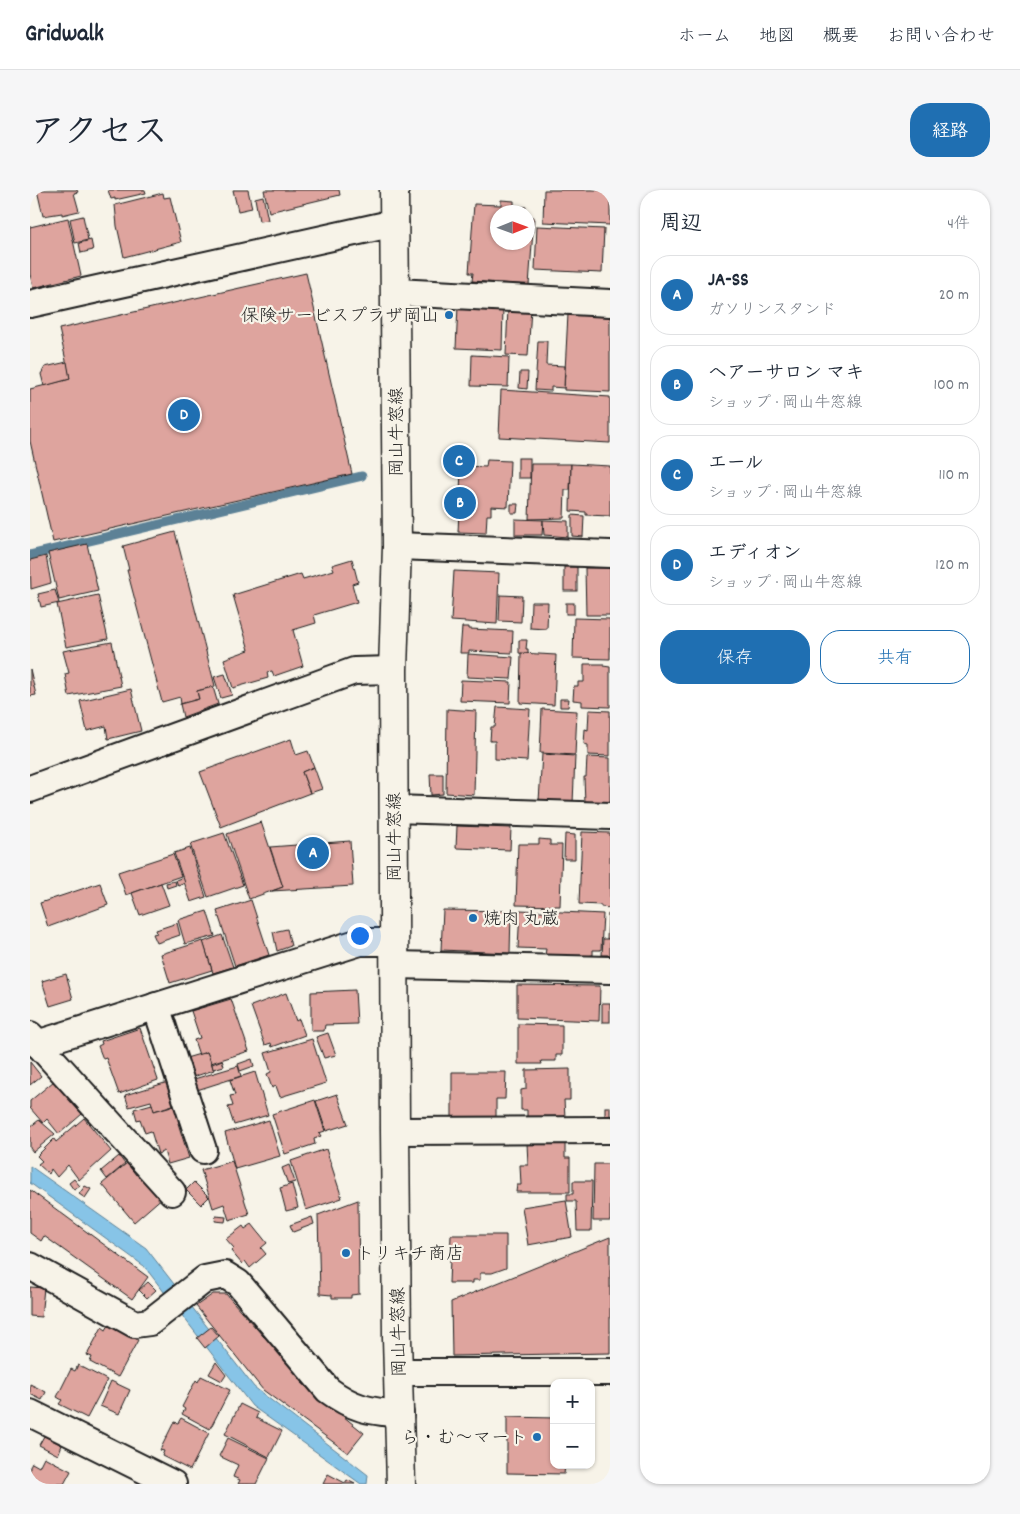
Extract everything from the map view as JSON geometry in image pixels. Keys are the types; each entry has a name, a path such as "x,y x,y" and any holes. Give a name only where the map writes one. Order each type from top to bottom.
{"main road":[{"name":"岡山牛窓線","path":"394,190 397,546 393,670 395,1131 401,1484"}],"street":[{"path":"30,304 395,223"},
{"path":"396,292 610,303"},
{"path":"397,546 610,554"},
{"path":"30,789 354,672 393,670"},
{"path":"394,809 610,816"},
{"path":"172,1192 34,1040 156,1006 360,942 395,954 610,970"},
{"path":"156,1006 203,1150"},
{"path":"395,1131 610,1130"},
{"path":"30,1266 135,1324 150,1322 205,1279 224,1275 238,1283 328,1390 342,1401 361,1408 400,1414"},
{"path":"398,1372 610,1372"},
{"path":"30,1413 173,1484"}],"water":[{"path":"30,1166 146,1248 254,1387 368,1475 367,1484 361,1484 252,1406 144,1266 30,1183"}],"building":[{"path":"37,190 77,190 78,192 74,193 79,211 62,215 62,213 43,216"},
{"path":"108,190 145,190 146,193 115,200 115,198 111,199"},
{"path":"233,190 248,190 252,208 238,211"},
{"path":"264,190 339,190 340,195 269,212"},
{"path":"544,190 610,190 610,225 543,222"},
{"path":"163,193 164,198 170,197 181,242 124,257 117,226 115,205"},
{"path":"263,196 268,220 259,221 255,198"},
{"path":"501,200 514,201 514,205 501,205"},
{"path":"474,204 501,205 490,205 490,250 532,250 529,285 472,281 473,273 469,273"},
{"path":"83,216 88,240 75,243 70,219"},
{"path":"68,218 81,276 33,288 30,274 30,227"},
{"path":"537,226 604,229 602,273 535,270"},
{"path":"91,240 93,250 81,253 79,243"},
{"path":"306,273 352,474 53,542 30,441 30,389 70,379 59,329"},
{"path":"458,306 503,308 502,350 456,348"},
{"path":"508,308 531,308 528,356 506,355"},
{"path":"568,314 610,317 610,392 564,390"},
{"path":"538,341 547,341 546,365 565,366 564,388 551,387 551,391 535,390"},
{"path":"472,355 509,357 508,387 471,386"},
{"path":"67,362 70,379 44,386 41,374 45,367"},
{"path":"520,372 528,372 527,389 519,388"},
{"path":"501,390 610,397 610,443 499,437"},
{"path":"518,458 530,458 530,478 518,478"},
{"path":"487,460 510,461 508,507 491,506 491,515 487,515 486,533 458,532 461,471 465,471 465,466 486,467"},
{"path":"531,464 571,464 570,490 565,490 564,518 529,519"},
{"path":"571,464 610,466 610,516 586,515 586,512 570,511"},
{"path":"511,504 518,504 517,513 511,513"},
{"path":"572,515 584,516 583,537 572,536"},
{"path":"515,519 543,520 542,535 515,535"},
{"path":"543,520 568,521 568,537 544,535"},
{"path":"175,532 215,686 197,691 199,699 181,704 180,697 162,702 127,570 129,570 123,546"},
{"path":"87,544 98,591 59,600 48,553"},
{"path":"46,556 51,583 31,589 30,560"},
{"path":"352,559 358,582 352,584 357,602 314,615 316,623 293,630 303,666 274,676 272,671 267,672 268,678 233,688 224,659 249,650 233,595 301,574 303,579 334,570 332,565"},
{"path":"564,567 577,567 577,591 564,591"},
{"path":"585,568 610,568 610,615 586,615"},
{"path":"454,571 499,573 497,624 451,621"},
{"path":"55,590 59,603 41,607 38,594"},
{"path":"98,595 108,639 66,647 57,604"},
{"path":"500,595 522,596 521,622 499,621"},
{"path":"531,602 548,602 547,629 530,628"},
{"path":"566,603 574,603 574,614 566,614"},
{"path":"574,618 610,619 610,659 573,658"},
{"path":"462,627 513,631 512,653 469,651 469,653 460,653"},
{"path":"519,640 527,640 526,649 528,649 528,654 519,653"},
{"path":"112,642 121,686 69,696 65,674 69,673 63,651"},
{"path":"521,653 556,655 554,705 520,703"},
{"path":"468,654 513,657 511,679 467,677"},
{"path":"584,664 603,664 603,666 610,667 610,707 582,706 582,701 573,700 574,686 578,686 578,682 584,682"},
{"path":"30,669 36,695 30,696"},
{"path":"225,674 232,695 221,698 214,677"},
{"path":"461,680 511,682 510,703 460,701"},
{"path":"213,687 218,704 183,717 180,704 199,699 197,691"},
{"path":"131,689 141,731 108,739 106,726 87,731 80,701"},
{"path":"560,699 569,699 568,707 560,707"},
{"path":"497,707 530,709 527,761 495,759 495,741 490,741 491,727 495,727"},
{"path":"447,709 476,711 474,795 446,793"},
{"path":"542,709 577,711 575,755 540,753"},
{"path":"589,710 610,711 610,756 588,755 588,745 584,744 585,729 588,730"},
{"path":"291,739 296,755 308,751 314,767 302,772 310,793 221,827 200,772"},
{"path":"542,754 575,756 573,803 539,801"},
{"path":"587,757 610,758 610,804 585,803 584,777 586,777"},
{"path":"314,767 322,789 310,793 302,772"},
{"path":"430,774 443,774 443,794 431,795"},
{"path":"261,822 283,887 249,899 227,834"},
{"path":"457,826 511,828 510,850 456,848"},
{"path":"582,832 610,833 610,908 601,907 601,905 579,904"},
{"path":"224,833 243,885 208,897 190,844"},
{"path":"565,834 575,835 575,859 564,859"},
{"path":"539,839 550,840 550,845 562,845 560,906 516,905 518,844 539,844"},
{"path":"350,841 353,886 272,891 283,887 270,847"},
{"path":"190,848 206,897 191,902 174,853"},
{"path":"173,854 181,876 126,895 118,872"},
{"path":"183,877 185,883 178,886 176,880"},
{"path":"175,881 176,885 167,888 166,883"},
{"path":"100,883 108,905 48,927 40,903"},
{"path":"161,883 169,905 140,915 132,893"},
{"path":"251,900 269,955 235,966 217,911"},
{"path":"443,910 511,911 510,953 441,950"},
{"path":"520,910 603,914 601,950 593,950 593,955 586,956 545,955 546,949 518,948"},
{"path":"207,911 215,936 185,944 178,920"},
{"path":"608,914 610,914 610,939 607,939"},
{"path":"177,923 180,935 157,943 153,934 157,933 156,930"},
{"path":"287,929 291,946 277,951 273,932"},
{"path":"222,935 233,967 213,973 203,942"},
{"path":"603,939 610,939 610,955 602,955"},
{"path":"203,941 212,970 170,983 161,954"},
{"path":"66,974 73,999 50,1006 42,981"},
{"path":"517,985 600,986 599,1021 517,1018"},
{"path":"355,990 357,1024 325,1025 324,1031 311,1031 311,992"},
{"path":"286,993 296,1021 299,1019 305,1035 272,1047 271,1043 265,1045 251,1006"},
{"path":"231,999 249,1051 211,1063 207,1052 199,1055 194,1040 200,1038 191,1011"},
{"path":"602,1003 610,1003 610,1022 602,1022"},
{"path":"518,1024 562,1025 562,1055 556,1055 556,1061 541,1061 542,1064 518,1064"},
{"path":"140,1028 158,1080 119,1094 106,1058 103,1059 98,1046 102,1044 101,1041"},
{"path":"328,1033 336,1055 324,1058 316,1037"},
{"path":"312,1039 326,1083 280,1097 276,1086 272,1088 267,1074 271,1072 265,1053"},
{"path":"207,1052 214,1070 193,1077 186,1058"},
{"path":"252,1059 254,1066 240,1071 238,1064"},
{"path":"222,1060 224,1066 213,1069 212,1064"},
{"path":"30,1062 41,1076 30,1085"},
{"path":"238,1066 241,1076 197,1090 194,1079"},
{"path":"570,1069 570,1100 564,1100 565,1117 527,1117 527,1110 521,1110 521,1090 526,1089 526,1070"},
{"path":"255,1072 268,1115 234,1125 228,1107 233,1106 230,1096 235,1095 230,1080"},
{"path":"452,1072 506,1072 505,1099 496,1099 496,1118 452,1117"},
{"path":"54,1081 82,1114 59,1134 47,1119 43,1123 30,1108 30,1101"},
{"path":"168,1082 176,1104 154,1111 151,1101 129,1107 125,1095"},
{"path":"337,1094 348,1124 326,1131 316,1101"},
{"path":"315,1100 325,1131 319,1133 321,1136 314,1139 315,1144 285,1154 272,1114"},
{"path":"152,1104 154,1111 175,1105 180,1122 178,1123 189,1158 168,1164 164,1151 158,1154 151,1131 145,1133 140,1119 137,1120 134,1109"},
{"path":"605,1107 610,1107 610,1118 605,1118"},
{"path":"84,1118 111,1151 79,1180 68,1165 57,1177 51,1169 49,1174 38,1164 42,1161 37,1156 54,1139 56,1142"},
{"path":"39,1120 55,1134 33,1152 30,1148 30,1127"},
{"path":"269,1120 280,1156 235,1169 225,1133"},
{"path":"527,1143 565,1143 565,1158 570,1158 570,1192 516,1192 517,1185 521,1185 520,1165 528,1165"},
{"path":"326,1149 342,1198 306,1210 291,1161"},
{"path":"119,1156 125,1164 107,1179 101,1171"},
{"path":"232,1161 249,1214 229,1220 224,1204 213,1208 201,1170"},
{"path":"127,1163 136,1175 142,1170 164,1196 134,1222 102,1184"},
{"path":"594,1164 610,1164 610,1221 593,1221"},
{"path":"289,1165 295,1182 288,1184 282,1168"},
{"path":"74,1179 80,1186 74,1190 69,1183"},
{"path":"573,1181 592,1181 591,1231 577,1231 576,1201 567,1201 567,1194 573,1194"},
{"path":"194,1182 209,1197 201,1205 186,1190"},
{"path":"292,1184 298,1208 286,1211 280,1188"},
{"path":"85,1186 91,1189 85,1198 79,1194"},
{"path":"30,1190 148,1277 132,1299 44,1236 41,1241 30,1233"},
{"path":"358,1200 359,1294 351,1295 351,1298 332,1298 332,1295 320,1294 318,1215"},
{"path":"566,1200 572,1237 528,1245 522,1207"},
{"path":"216,1216 226,1217 225,1222 215,1221"},
{"path":"312,1217 314,1224 293,1232 290,1225"},
{"path":"252,1224 267,1243 261,1248 266,1254 250,1268 245,1261 242,1264 231,1251 234,1248 226,1239 243,1226 245,1229"},
{"path":"451,1235 506,1235 506,1268 492,1273 480,1273 480,1280 473,1280 473,1283 449,1283"},
{"path":"610,1237 610,1353 452,1356 451,1302"},
{"path":"148,1282 156,1290 147,1298 139,1290"},
{"path":"30,1287 44,1288 41,1317 30,1316"},
{"path":"213,1294 226,1294 264,1337 270,1336 307,1379 302,1383 364,1433 348,1453 263,1390 196,1306"},
{"path":"109,1325 138,1340 118,1377 90,1362 92,1357 87,1355 102,1327 106,1330"},
{"path":"211,1327 219,1336 205,1348 197,1338"},
{"path":"216,1362 226,1375 222,1381 209,1374"},
{"path":"78,1365 107,1380 87,1418 59,1404 62,1400 57,1397 71,1369 75,1371"},
{"path":"201,1376 230,1390 210,1429 182,1414 185,1409 182,1407 196,1380 198,1382"},
{"path":"111,1381 130,1390 119,1414 100,1406"},
{"path":"30,1384 46,1392 42,1400 30,1394"},
{"path":"240,1404 258,1413 256,1418 282,1431 269,1457 225,1434"},
{"path":"507,1417 550,1418 550,1469 565,1469 564,1474 507,1473"},
{"path":"181,1418 209,1433 190,1470 162,1456 164,1451 160,1450 174,1422 178,1423"},
{"path":"44,1436 62,1445 58,1455 39,1445"},
{"path":"228,1438 269,1458 256,1484 238,1484 240,1480 233,1477 238,1465 219,1456"},
{"path":"44,1457 71,1471 64,1484 30,1484 30,1467 32,1463 39,1467"},
{"path":"328,1474 345,1483 347,1480 355,1484 323,1484"}],"waterway":[{"path":"30,555 362,476"}],"place":[{"name":"保険サービスプラザ岡山","path":"449,315"},
{"name":"エディオン","path":"184,415"},
{"name":"エール","path":"459,461"},
{"name":"ヘアーサロン マキ","path":"460,503"},
{"name":"JA-SS","path":"313,853"},
{"name":"焼肉 丸蔵","path":"473,918"},
{"name":"トリキチ商店","path":"346,1253"},
{"name":"ら・む〜マート","path":"537,1437"}]}
